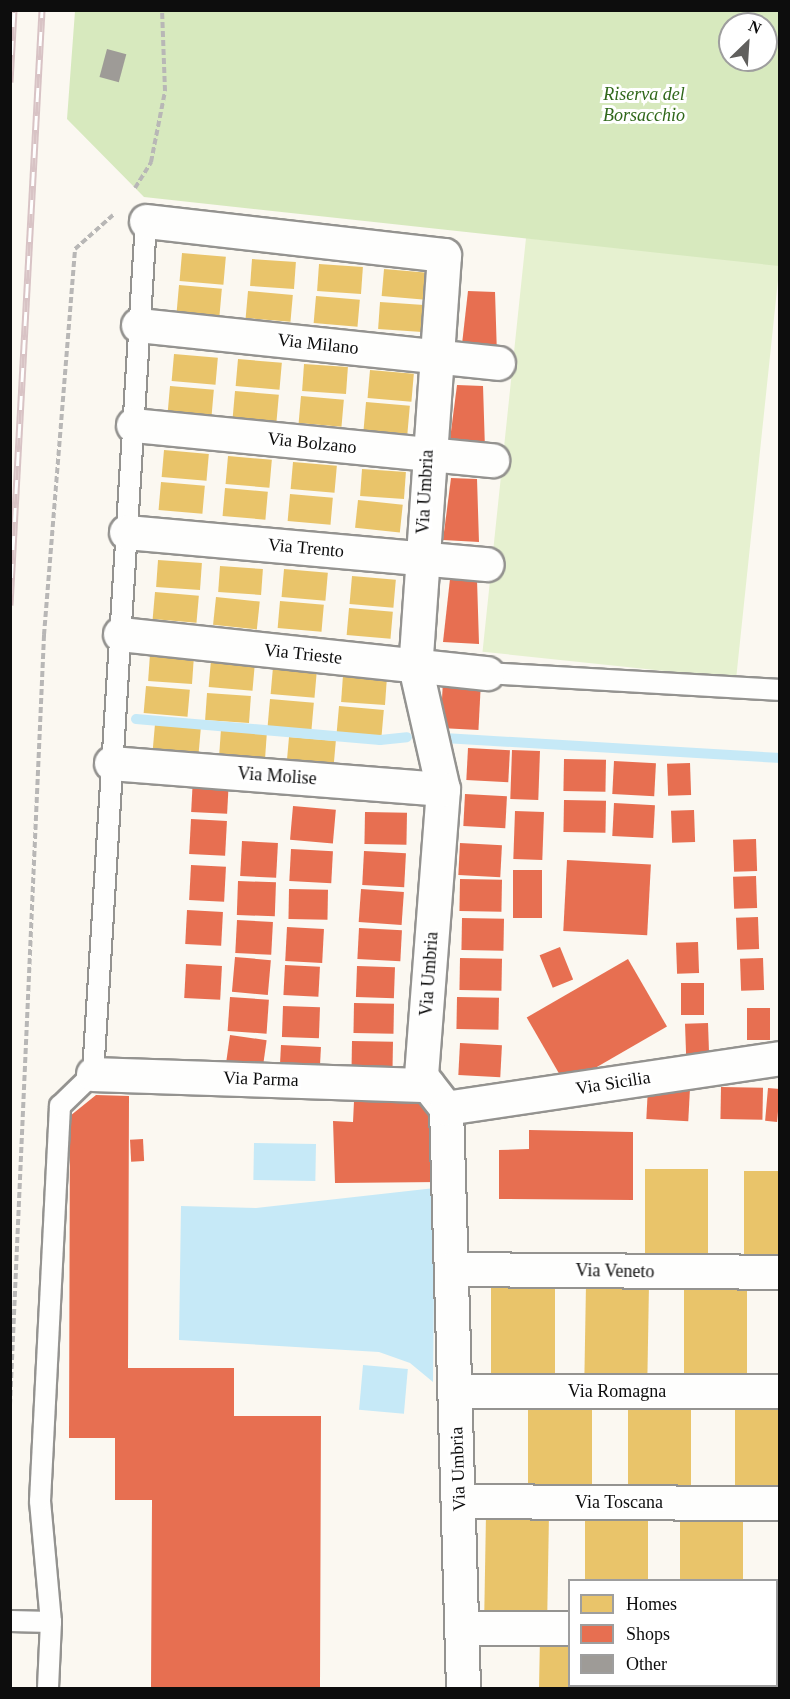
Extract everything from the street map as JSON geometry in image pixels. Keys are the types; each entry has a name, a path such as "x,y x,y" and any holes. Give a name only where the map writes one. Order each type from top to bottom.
{"street":[{"name":"Via Umbria","path":"132,208 444,255 426,454 415,666 443,789 421,1076 437,1096 451,1269 464,1689"},
{"name":"Via Milano","path":"138,325 498,363"},
{"name":"Via Bolzano","path":"133,425 492,460"},
{"name":"Via Trento","path":"126,532 487,564"},
{"name":"Via Trieste","path":"120,634 487,673"},
{"name":"Via Molise","path":"111,763 443,789"},
{"name":"Via Sicilia","path":"437,1096 780,1058"},
{"name":"Via Parma","path":"93,1074 437,1096"},
{"name":"Via Veneto","path":"451,1269 780,1272"},
{"name":"Via Romagna","path":"455,1391 780,1390"},
{"name":"Via Toscana","path":"459,1502 780,1503"},
{"path":"462,1629 568,1629"}],"lane":[{"path":"48,1689 51,1622 40,1501 60,1106 93,1074 138,325 132,208"},
{"path":"487,673 780,690"},
{"path":"10,1621 51,1622"}],"path":[{"path":"10,1405 44,635 75,249 132,208 151,162 165,91 162,10"}],"green space":[{"name":"Riserva del Borsacchio","path":"75,11 779,11 779,266 144,197 67,119"},
{"path":"526,238 780,265 736,678 483,652"}],"water":[{"path":"254,1143 316,1144 315,1181 253,1180"},
{"path":"435,1188 433,1382 410,1363 379,1352 179,1340 181,1206 256,1208"},
{"path":"363,1365 408,1369 404,1414 359,1410"}],"building: Homes":[{"path":"182,253 226,257 223,285 180,281"},
{"path":"252,259 296,262 294,289 250,286"},
{"path":"319,264 363,267 361,294 317,291"},
{"path":"384,269 428,273 425,300 382,296"},
{"path":"179,285 222,289 219,316 177,312"},
{"path":"248,291 293,295 290,322 246,318"},
{"path":"316,296 360,300 357,327 314,323"},
{"path":"380,302 424,305 422,332 378,329"},
{"path":"174,354 218,358 215,385 172,381"},
{"path":"238,359 282,363 279,390 236,386"},
{"path":"304,364 348,367 346,394 302,391"},
{"path":"370,370 414,374 411,402 368,398"},
{"path":"170,386 214,390 211,417 168,413"},
{"path":"235,391 279,395 276,423 233,419"},
{"path":"301,396 344,400 341,427 299,423"},
{"path":"366,402 410,406 407,434 364,430"},
{"path":"164,450 209,454 206,481 162,477"},
{"path":"228,456 272,460 269,488 226,484"},
{"path":"293,462 337,466 334,493 291,489"},
{"path":"362,469 406,472 404,499 360,496"},
{"path":"161,482 205,486 202,514 159,510"},
{"path":"225,488 268,492 265,520 223,516"},
{"path":"290,494 333,498 330,525 288,521"},
{"path":"358,500 403,505 400,533 355,528"},
{"path":"158,560 202,563 200,590 156,587"},
{"path":"220,566 263,569 261,595 218,592"},
{"path":"284,569 328,573 325,601 282,597"},
{"path":"352,576 396,580 393,608 350,604"},
{"path":"155,592 199,596 196,623 153,619"},
{"path":"216,597 260,602 257,629 213,625"},
{"path":"280,601 324,605 321,632 278,628"},
{"path":"349,608 393,612 390,639 347,635"},
{"path":"150,654 194,657 192,684 148,681"},
{"path":"211,660 255,664 252,691 209,687"},
{"path":"273,667 317,671 314,698 271,694"},
{"path":"343,675 387,678 385,705 341,702"},
{"path":"146,686 190,690 187,717 144,713"},
{"path":"207,693 251,696 249,723 205,720"},
{"path":"270,699 314,703 311,731 268,727"},
{"path":"339,706 384,710 381,738 337,734"},
{"path":"155,724 201,728 198,757 152,753"},
{"path":"221,729 267,732 265,761 219,758"},
{"path":"289,737 336,741 333,769 287,765"},
{"path":"645,1169 708,1169 708,1268 645,1268"},
{"path":"744,1171 780,1171 780,1270 744,1270"},
{"path":"491,1282 555,1282 555,1381 491,1381"},
{"path":"586,1284 649,1285 647,1385 584,1384"},
{"path":"684,1285 747,1285 747,1385 684,1385"},
{"path":"735,1395 780,1395 780,1494 735,1494"},
{"path":"528,1399 592,1399 592,1499 528,1499"},
{"path":"628,1400 691,1400 691,1500 628,1500"},
{"path":"680,1509 743,1509 743,1579 680,1579"},
{"path":"486,1514 549,1515 547,1615 484,1614"},
{"path":"585,1515 648,1515 648,1579 585,1579"},
{"path":"540,1637 568,1638 568,1687 592,1688 539,1688"},
{"path":"778,1664 780,1688 736,1688 778,1687"},
{"path":"640,1687 694,1687 694,1688"}],"building: Shops":[{"path":"468,291 495,292 497,355 461,353"},
{"path":"457,385 483,386 485,449 449,447"},
{"path":"451,478 477,479 479,542 443,540"},
{"path":"450,579 477,580 479,644 443,642"},
{"path":"443,680 481,682 478,730 440,728"},
{"path":"468,748 510,750 508,782 466,780"},
{"path":"512,750 540,751 538,800 510,799"},
{"path":"564,759 606,760 605,792 563,791"},
{"path":"614,761 656,763 654,796 612,794"},
{"path":"690,763 691,795 668,796 667,764"},
{"path":"193,777 229,779 227,814 191,812"},
{"path":"465,794 507,796 505,828 463,826"},
{"path":"564,800 606,801 605,833 563,832"},
{"path":"614,803 655,805 653,838 612,836"},
{"path":"293,806 336,810 333,844 290,840"},
{"path":"694,810 695,842 672,843 671,811"},
{"path":"515,811 544,812 542,860 513,859"},
{"path":"365,812 407,813 406,845 364,844"},
{"path":"191,819 227,821 225,856 189,854"},
{"path":"756,839 757,871 734,872 733,840"},
{"path":"242,841 278,843 276,878 240,876"},
{"path":"460,843 502,845 500,877 458,875"},
{"path":"291,849 333,851 331,883 289,881"},
{"path":"364,851 406,853 404,887 362,885"},
{"path":"567,860 651,864 647,935 563,931"},
{"path":"191,865 226,867 224,902 189,900"},
{"path":"513,870 542,870 542,918 513,918"},
{"path":"756,876 757,908 734,909 733,877"},
{"path":"460,879 502,880 501,912 459,911"},
{"path":"238,881 276,882 275,916 237,915"},
{"path":"289,889 328,890 327,920 288,919"},
{"path":"361,889 404,892 402,925 359,922"},
{"path":"187,910 223,912 221,946 185,944"},
{"path":"758,917 759,949 737,950 736,918"},
{"path":"462,918 504,919 503,951 461,950"},
{"path":"237,920 273,922 271,955 235,953"},
{"path":"287,927 324,929 322,963 285,961"},
{"path":"359,928 402,930 400,961 357,959"},
{"path":"698,942 699,973 677,974 676,943"},
{"path":"560,947 573,979 553,988 540,955"},
{"path":"235,957 271,960 268,995 232,992"},
{"path":"460,958 502,959 501,991 459,990"},
{"path":"763,958 764,990 741,991 740,959"},
{"path":"628,959 667,1027 566,1085 527,1017"},
{"path":"186,964 222,966 220,1000 184,998"},
{"path":"285,965 320,967 318,997 283,995"},
{"path":"357,966 395,967 394,998 356,997"},
{"path":"681,983 704,983 704,1015 681,1015"},
{"path":"230,997 269,1000 267,1034 228,1031"},
{"path":"457,997 499,998 498,1030 456,1029"},
{"path":"354,1003 394,1004 393,1034 353,1033"},
{"path":"283,1006 320,1007 319,1038 282,1037"},
{"path":"747,1008 770,1008 770,1040 747,1040"},
{"path":"708,1023 709,1055 686,1056 685,1024"},
{"path":"230,1035 267,1040 262,1076 225,1071"},
{"path":"352,1041 393,1042 392,1075 351,1074"},
{"path":"460,1043 502,1045 500,1077 458,1075"},
{"path":"281,1045 321,1047 319,1079 279,1077"},
{"path":"648,1087 690,1089 688,1121 646,1119"},
{"path":"721,1087 763,1088 762,1120 720,1119"},
{"path":"768,1088 780,1089 777,1122 765,1121"},
{"path":"96,1095 129,1096 128,1368 234,1368 234,1416 321,1416 320,1688 151,1688 152,1500 115,1500 115,1438 69,1438 70,1116"},
{"path":"354,1101 419,1102 429,1111 440,1182 335,1183 333,1121 353,1122"},
{"path":"529,1130 633,1132 633,1200 499,1199 499,1150 529,1149"},
{"path":"143,1139 144,1161 131,1162 130,1140"}],"building: Other":[{"path":"107,49 126,54 119,82 99,77"}],"waterway":[{"path":"136,719 380,740 407,737"},
{"path":"444,738 780,758"}],"railway":[{"path":"10,82 14,10"},
{"path":"10,605 42,10"}]}
